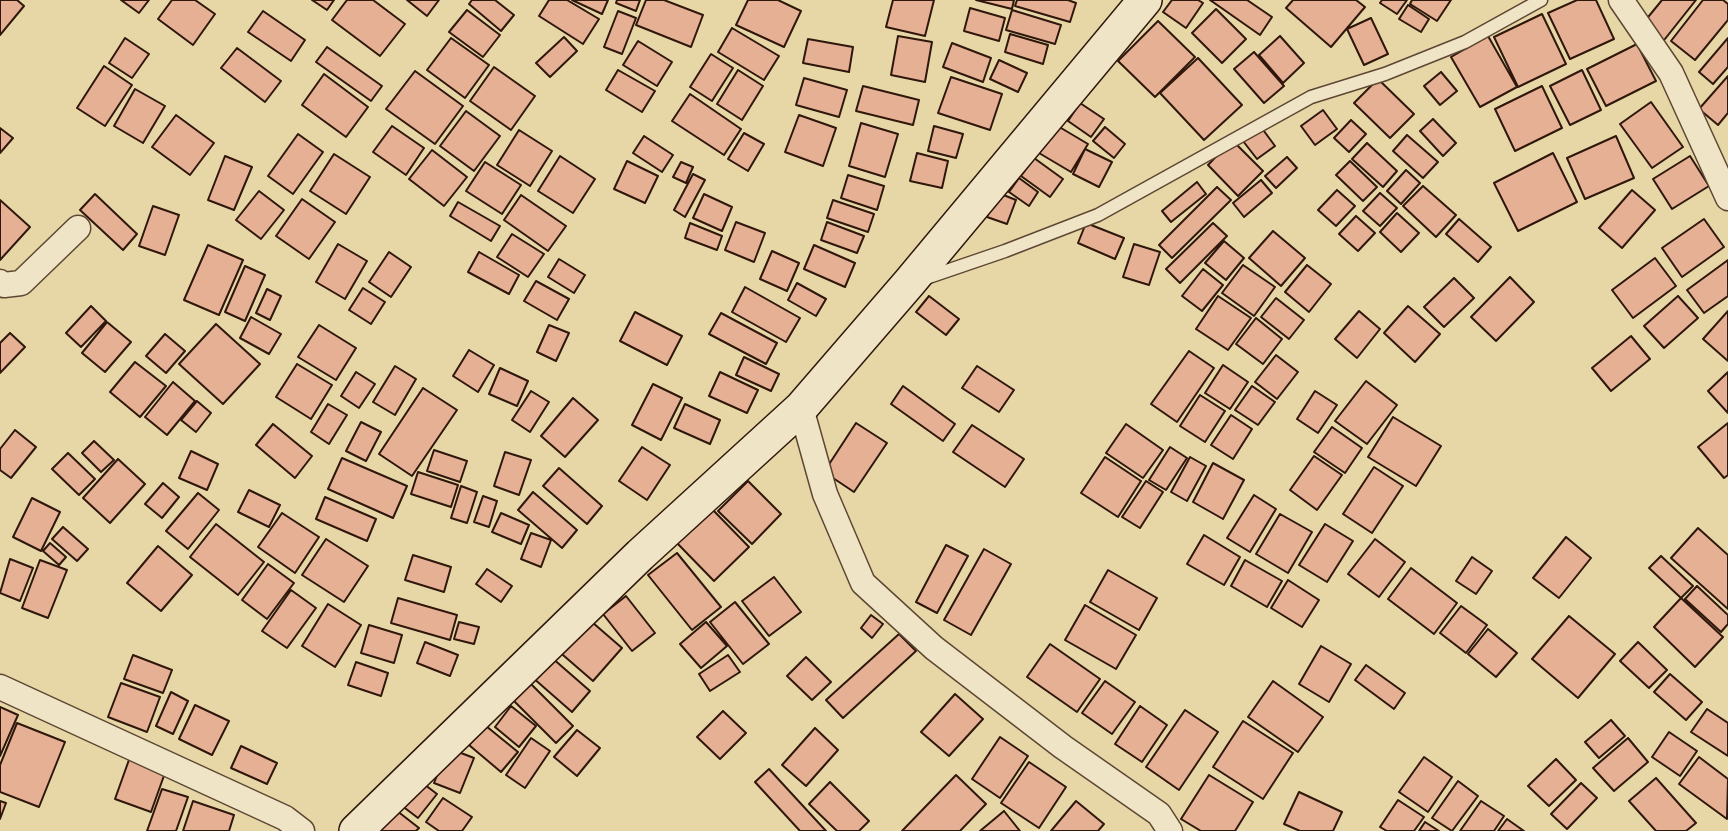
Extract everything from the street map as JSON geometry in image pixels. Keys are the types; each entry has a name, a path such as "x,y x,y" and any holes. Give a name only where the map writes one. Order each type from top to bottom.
{"main road":[{"path":"356,831 640,555 801,408 1145,0"}],"street":[{"path":"1621,0 1671,73 1728,198"},
{"path":"0,282 4,285 21,283 78,228"},
{"path":"801,408 825,494 863,583 934,648 1063,747 1159,814 1170,831"},
{"path":"0,687 285,818 302,831"}],"lane":[{"path":"909,283 1005,251 1098,215 1311,97 1385,74 1465,42 1541,0"}],"building":[{"path":"0,0 17,0 24,6 0,35"},
{"path":"121,0 149,0 139,13"},
{"path":"172,0 195,0 215,14 193,45 158,19"},
{"path":"312,0 334,0 327,10"},
{"path":"347,0 373,0 405,24 380,56 332,20"},
{"path":"407,0 439,0 427,16"},
{"path":"472,0 495,0 514,15 501,31 469,4"},
{"path":"549,0 567,0 599,19 583,44 539,16"},
{"path":"572,0 608,0 602,14"},
{"path":"617,0 640,0 636,11 616,3"},
{"path":"646,0 664,0 703,15 691,47 636,25"},
{"path":"748,0 778,0 801,11 784,47 736,25"},
{"path":"893,0 934,0 925,36 886,27"},
{"path":"976,0 1014,0 1012,9"},
{"path":"1017,0 1068,0 1076,3 1070,22 1015,6"},
{"path":"1172,0 1198,0 1203,3 1186,28 1163,12"},
{"path":"1210,0 1247,0 1272,17 1260,35"},
{"path":"1293,0 1356,0 1365,7 1331,47 1286,8"},
{"path":"1382,0 1407,0 1397,14 1380,3"},
{"path":"1412,0 1451,0 1437,21 1410,4"},
{"path":"1577,0 1596,0 1614,39 1570,59 1548,13"},
{"path":"1662,0 1696,0 1661,44 1640,27"},
{"path":"1703,0 1723,0 1728,4 1728,20 1695,60 1671,41"},
{"path":"1408,5 1429,19 1421,32 1399,19"},
{"path":"970,8 1005,18 999,41 964,31"},
{"path":"1216,9 1246,39 1222,63 1192,33"},
{"path":"467,10 500,35 483,57 449,32"},
{"path":"1012,10 1061,25 1055,44 1006,30"},
{"path":"263,11 305,40 291,61 248,32"},
{"path":"618,11 636,18 622,54 604,47"},
{"path":"1542,14 1566,64 1518,87 1494,37"},
{"path":"1371,18 1388,54 1364,65 1347,29"},
{"path":"1158,21 1195,57 1155,97 1118,61"},
{"path":"732,28 779,56 764,80 718,52"},
{"path":"1010,34 1048,45 1043,64 1005,52"},
{"path":"898,36 932,42 925,82 891,75"},
{"path":"1280,36 1304,63 1283,83 1259,55"},
{"path":"1488,36 1517,87 1480,107 1451,57"},
{"path":"564,37 577,51 550,77 536,63"},
{"path":"125,38 149,54 132,78 109,63"},
{"path":"451,38 489,65 465,98 427,70"},
{"path":"1728,38 1728,67 1713,84 1699,72"},
{"path":"808,39 853,47 849,72 803,63"},
{"path":"638,41 672,62 657,86 623,65"},
{"path":"952,43 991,58 983,82 943,67"},
{"path":"1637,44 1656,81 1606,106 1587,69"},
{"path":"327,47 382,86 371,101 316,62"},
{"path":"237,48 281,81 265,102 221,68"},
{"path":"1254,52 1284,86 1264,103 1234,69"},
{"path":"711,54 733,68 712,101 690,87"},
{"path":"1198,58 1242,105 1204,140 1160,93"},
{"path":"999,60 1027,73 1018,92 990,79"},
{"path":"104,66 132,85 105,126 77,108"},
{"path":"494,67 535,96 511,130 470,101"},
{"path":"618,70 655,91 642,112 606,90"},
{"path":"738,70 763,86 742,120 717,104"},
{"path":"1582,70 1601,110 1570,125 1550,86"},
{"path":"415,71 463,106 435,144 386,109"},
{"path":"1441,72 1457,91 1440,105 1424,86"},
{"path":"324,74 368,107 346,137 302,105"},
{"path":"1728,76 1728,113 1718,125 1699,109"},
{"path":"951,77 1002,94 990,130 938,113"},
{"path":"804,78 847,90 839,117 796,105"},
{"path":"1378,79 1414,114 1390,138 1354,103"},
{"path":"863,86 919,100 913,125 856,111"},
{"path":"1542,86 1562,128 1515,151 1495,109"},
{"path":"135,89 165,106 143,143 114,126"},
{"path":"690,94 741,129 724,155 672,121"},
{"path":"1651,102 1683,147 1652,168 1620,124"},
{"path":"1080,103 1104,119 1091,137 1068,121"},
{"path":"1323,110 1337,129 1315,145 1301,126"},
{"path":"466,111 500,136 474,171 440,146"},
{"path":"176,115 214,143 190,175 152,147"},
{"path":"799,115 836,128 823,166 785,152"},
{"path":"1433,119 1456,143 1443,156 1420,131"},
{"path":"1351,120 1366,134 1349,152 1334,138"},
{"path":"861,123 898,134 885,177 849,166"},
{"path":"1056,125 1088,144 1071,172 1039,153"},
{"path":"392,126 424,148 406,175 373,152"},
{"path":"934,126 963,134 956,158 928,151"},
{"path":"1105,127 1125,144 1114,158 1093,141"},
{"path":"1261,127 1275,146 1257,159 1243,141"},
{"path":"0,128 13,138 0,153"},
{"path":"519,130 552,151 530,186 497,165"},
{"path":"744,133 764,144 748,171 728,159"},
{"path":"298,134 323,152 293,194 268,176"},
{"path":"1407,135 1438,162 1423,178 1393,151"},
{"path":"644,136 673,155 662,172 633,153"},
{"path":"1616,136 1634,178 1585,199 1567,158"},
{"path":"1232,140 1263,171 1238,196 1208,165"},
{"path":"1367,143 1397,171 1383,187 1352,159"},
{"path":"1085,149 1112,162 1099,187 1073,174"},
{"path":"432,150 467,177 444,206 409,179"},
{"path":"917,153 948,161 942,188 910,181"},
{"path":"1553,153 1577,202 1518,231 1494,183"},
{"path":"334,154 370,177 346,214 310,191"},
{"path":"225,156 252,167 234,210 208,200"},
{"path":"560,156 595,179 573,213 538,191"},
{"path":"1690,156 1709,186 1672,209 1653,179"},
{"path":"1287,157 1297,168 1276,188 1265,176"},
{"path":"1034,158 1063,179 1050,197 1021,176"},
{"path":"627,161 658,176 645,203 614,189"},
{"path":"1350,161 1377,187 1363,201 1336,175"},
{"path":"485,162 521,185 502,214 466,191"},
{"path":"681,162 693,167 686,183 673,177"},
{"path":"1406,170 1420,183 1401,204 1387,191"},
{"path":"693,174 705,180 685,217 674,210"},
{"path":"848,175 884,186 877,210 841,198"},
{"path":"1019,178 1038,192 1029,206 1009,192"},
{"path":"1261,180 1272,193 1244,217 1233,203"},
{"path":"1197,182 1206,194 1171,222 1162,211"},
{"path":"1423,186 1456,215 1436,237 1403,206"},
{"path":"1217,187 1231,200 1172,258 1159,245"},
{"path":"1337,190 1355,206 1336,226 1318,210"},
{"path":"1632,190 1655,210 1622,248 1599,228"},
{"path":"259,191 284,210 261,239 236,220"},
{"path":"996,192 1016,200 1007,224 987,217"},
{"path":"1380,193 1397,208 1380,226 1363,211"},
{"path":"95,194 137,234 123,250 80,210"},
{"path":"704,194 732,207 722,231 693,218"},
{"path":"521,195 566,226 548,251 504,220"},
{"path":"302,199 335,222 309,259 276,236"},
{"path":"0,200 30,227 0,260"},
{"path":"833,200 874,214 868,232 827,218"},
{"path":"458,202 500,226 491,241 450,216"},
{"path":"153,206 179,215 165,255 139,246"},
{"path":"1397,213 1419,233 1401,252 1380,232"},
{"path":"1356,216 1375,233 1358,251 1339,234"},
{"path":"1459,219 1491,247 1478,262 1446,234"},
{"path":"1704,219 1724,247 1682,277 1662,248"},
{"path":"736,222 765,233 754,262 725,250"},
{"path":"827,222 864,236 857,253 821,240"},
{"path":"690,223 722,236 717,250 685,238"},
{"path":"1086,223 1124,238 1115,259 1078,243"},
{"path":"1213,223 1227,236 1180,283 1166,269"},
{"path":"1273,231 1305,258 1281,286 1249,258"},
{"path":"512,234 544,254 528,277 497,257"},
{"path":"1224,241 1244,258 1226,280 1205,263"},
{"path":"338,244 367,261 345,299 316,282"},
{"path":"1134,244 1160,252 1149,285 1123,277"},
{"path":"208,245 243,260 219,315 184,300"},
{"path":"814,245 855,263 845,287 804,269"},
{"path":"772,251 799,263 787,291 760,279"},
{"path":"389,252 411,267 391,297 369,282"},
{"path":"479,252 519,275 509,294 468,272"},
{"path":"1655,258 1676,286 1633,318 1612,290"},
{"path":"559,259 585,275 574,293 548,277"},
{"path":"1728,260 1728,296 1704,313 1687,290"},
{"path":"1243,265 1275,287 1254,316 1222,293"},
{"path":"1307,265 1331,284 1309,312 1285,292"},
{"path":"245,266 265,275 245,321 225,312"},
{"path":"1203,269 1223,285 1202,311 1182,296"},
{"path":"1510,277 1534,302 1496,341 1471,317"},
{"path":"1454,278 1474,298 1444,327 1424,307"},
{"path":"536,281 569,299 557,320 524,301"},
{"path":"797,283 826,299 816,316 788,300"},
{"path":"745,287 800,318 786,342 732,312"},
{"path":"363,288 385,302 371,324 349,310"},
{"path":"267,289 281,296 270,320 256,313"},
{"path":"929,296 959,319 946,335 916,312"},
{"path":"1218,296 1251,318 1228,350 1196,329"},
{"path":"1678,296 1698,318 1664,348 1644,326"},
{"path":"1276,298 1304,320 1289,339 1261,317"},
{"path":"91,306 106,321 81,347 66,333"},
{"path":"1408,306 1440,334 1415,362 1384,333"},
{"path":"1359,311 1380,329 1357,358 1335,339"},
{"path":"1728,311 1728,361 1703,339"},
{"path":"635,312 682,336 667,365 620,341"},
{"path":"721,313 777,343 766,364 709,334"},
{"path":"251,317 281,334 269,354 240,338"},
{"path":"1256,318 1282,339 1263,364 1236,344"},
{"path":"107,322 131,342 105,372 82,353"},
{"path":"216,324 260,364 223,404 179,364"},
{"path":"319,325 356,348 336,380 298,357"},
{"path":"549,325 569,333 556,361 537,352"},
{"path":"10,333 25,347 0,373 0,343"},
{"path":"165,334 185,351 166,373 146,356"},
{"path":"1631,336 1650,359 1611,391 1592,368"},
{"path":"469,350 494,365 478,392 453,376"},
{"path":"1189,351 1214,368 1177,422 1151,404"},
{"path":"1276,355 1298,372 1277,399 1255,382"},
{"path":"744,357 779,374 771,391 736,375"},
{"path":"135,362 166,386 140,417 110,392"},
{"path":"297,364 332,385 311,419 276,397"},
{"path":"1223,365 1248,382 1230,409 1205,393"},
{"path":"395,366 416,379 395,415 373,402"},
{"path":"977,366 1014,390 999,412 962,388"},
{"path":"500,368 528,381 517,406 489,394"},
{"path":"356,372 375,384 359,408 341,396"},
{"path":"720,372 758,390 747,413 709,396"},
{"path":"1728,372 1728,413 1708,391"},
{"path":"1366,381 1397,405 1367,444 1335,421"},
{"path":"173,382 195,401 167,435 145,417"},
{"path":"653,384 682,398 661,440 632,425"},
{"path":"903,386 955,424 943,441 891,404"},
{"path":"1252,386 1275,402 1258,425 1235,410"},
{"path":"423,388 457,410 412,476 379,454"},
{"path":"531,391 549,402 530,432 512,420"},
{"path":"1315,391 1337,405 1318,433 1297,419"},
{"path":"1200,395 1225,411 1205,442 1180,426"},
{"path":"573,398 598,420 565,457 541,436"},
{"path":"197,401 211,413 196,432 181,420"},
{"path":"328,404 347,415 329,444 311,432"},
{"path":"685,404 720,420 710,444 674,428"},
{"path":"1231,415 1252,429 1233,459 1211,445"},
{"path":"1393,417 1441,446 1416,486 1368,457"},
{"path":"361,422 381,432 366,461 346,451"},
{"path":"856,423 887,443 854,492 824,472"},
{"path":"1728,423 1728,475 1724,478 1698,447"},
{"path":"273,424 312,456 295,478 256,445"},
{"path":"1126,424 1163,450 1143,478 1106,453"},
{"path":"972,425 1024,459 1005,487 953,452"},
{"path":"1332,427 1362,448 1345,473 1314,452"},
{"path":"15,430 36,447 11,478 0,470 0,449"},
{"path":"94,441 114,460 101,472 82,453"},
{"path":"642,447 670,465 647,500 619,481"},
{"path":"1170,447 1187,458 1166,490 1149,480"},
{"path":"434,450 467,461 460,482 427,471"},
{"path":"191,451 218,464 207,490 179,478"},
{"path":"505,452 531,460 519,495 494,486"},
{"path":"68,453 95,479 79,495 52,469"},
{"path":"1314,456 1342,475 1317,510 1290,490"},
{"path":"1105,457 1141,481 1118,517 1081,493"},
{"path":"1190,457 1206,466 1187,501 1171,492"},
{"path":"342,458 407,486 393,518 328,489"},
{"path":"118,459 145,484 110,523 83,498"},
{"path":"1213,463 1244,480 1223,519 1193,502"},
{"path":"1374,467 1403,486 1372,533 1343,514"},
{"path":"559,468 602,506 587,524 543,486"},
{"path":"418,472 458,485 451,507 411,494"},
{"path":"748,481 781,514 752,544 718,511"},
{"path":"1146,481 1163,492 1140,528 1122,517"},
{"path":"163,483 179,497 162,518 145,504"},
{"path":"461,486 477,492 467,523 451,518"},
{"path":"249,490 280,505 269,527 238,512"},
{"path":"533,492 577,530 562,548 518,510"},
{"path":"198,493 219,510 188,549 166,531"},
{"path":"1254,495 1276,509 1250,552 1227,538"},
{"path":"483,496 497,501 489,527 474,522"},
{"path":"325,497 376,519 367,541 316,519"},
{"path":"32,498 60,512 41,551 13,537"},
{"path":"711,508 749,547 714,581 676,542"},
{"path":"282,513 319,537 295,573 258,547"},
{"path":"501,513 529,525 521,544 492,532"},
{"path":"1280,514 1312,532 1288,573 1256,554"},
{"path":"216,524 264,562 238,595 190,557"},
{"path":"1325,524 1353,541 1327,582 1299,565"},
{"path":"63,527 88,549 77,561 52,539"},
{"path":"1698,528 1728,555 1728,609 1671,558"},
{"path":"531,533 551,540 541,567 521,559"},
{"path":"1204,535 1240,557 1224,585 1187,564"},
{"path":"1566,537 1591,558 1559,598 1533,578"},
{"path":"326,539 368,566 344,602 302,575"},
{"path":"1375,539 1405,562 1379,597 1348,574"},
{"path":"50,543 66,557 59,565 43,551"},
{"path":"946,545 968,556 937,613 916,602"},
{"path":"158,546 192,575 161,611 127,583"},
{"path":"984,549 1011,564 971,635 944,620"},
{"path":"677,553 721,607 692,630 648,575"},
{"path":"413,555 451,567 444,592 405,580"},
{"path":"1661,556 1693,586 1681,598 1649,568"},
{"path":"1472,557 1492,571 1476,594 1456,581"},
{"path":"10,559 33,568 20,601 0,593"},
{"path":"40,560 67,570 48,618 22,608"},
{"path":"1245,560 1282,581 1267,607 1231,586"},
{"path":"268,564 294,583 267,619 242,600"},
{"path":"1411,568 1457,603 1434,634 1388,599"},
{"path":"487,569 512,586 501,602 476,584"},
{"path":"1108,570 1157,598 1139,630 1090,602"},
{"path":"774,577 801,612 769,636 742,601"},
{"path":"1288,580 1319,600 1302,627 1271,608"},
{"path":"1697,586 1728,615 1728,624 1721,632 1685,599"},
{"path":"291,590 316,608 287,648 262,631"},
{"path":"626,596 655,633 632,651 603,614"},
{"path":"398,598 457,615 450,640 391,623"},
{"path":"1681,598 1723,637 1695,667 1654,627"},
{"path":"735,602 769,644 743,664 710,622"},
{"path":"328,604 361,625 335,667 302,646"},
{"path":"1085,605 1136,635 1116,669 1065,640"},
{"path":"1461,606 1487,625 1466,653 1440,633"},
{"path":"871,615 883,624 872,638 861,628"},
{"path":"585,616 622,648 593,681 556,649"},
{"path":"1569,616 1615,654 1578,698 1532,659"},
{"path":"459,622 479,627 474,644 454,639"},
{"path":"706,622 727,646 701,668 680,644"},
{"path":"369,625 402,635 394,663 361,653"},
{"path":"1488,629 1517,653 1496,677 1468,654"},
{"path":"899,634 916,651 843,718 826,700"},
{"path":"425,642 458,655 450,676 417,663"},
{"path":"1638,642 1667,670 1649,688 1620,661"},
{"path":"1050,644 1100,679 1077,712 1027,677"},
{"path":"1321,646 1351,664 1329,702 1299,684"},
{"path":"133,655 172,670 163,693 124,679"},
{"path":"728,655 740,672 710,691 699,674"},
{"path":"551,657 590,691 572,712 532,677"},
{"path":"806,657 831,682 812,700 787,676"},
{"path":"356,662 388,673 381,696 348,685"},
{"path":"1366,665 1405,693 1394,709 1355,680"},
{"path":"1670,674 1702,702 1686,720 1654,692"},
{"path":"1105,681 1135,702 1112,734 1082,713"},
{"path":"1273,681 1323,717 1298,752 1248,717"},
{"path":"529,682 573,726 556,743 512,699"},
{"path":"121,683 160,697 147,732 108,717"},
{"path":"171,692 188,701 173,734 156,726"},
{"path":"955,694 983,719 949,756 921,732"},
{"path":"195,705 229,721 212,755 179,739"},
{"path":"511,706 536,726 519,747 495,727"},
{"path":"1140,706 1167,725 1142,762 1115,744"},
{"path":"0,707 18,715 0,756"},
{"path":"1707,709 1728,723 1728,756 1691,732"},
{"path":"1185,710 1218,732 1179,790 1146,767"},
{"path":"723,711 746,733 720,759 697,737"},
{"path":"1611,720 1625,736 1599,758 1585,742"},
{"path":"1243,721 1293,753 1263,799 1213,767"},
{"path":"17,723 65,742 39,807 0,792 0,765"},
{"path":"486,726 518,752 501,772 469,745"},
{"path":"815,728 838,750 806,786 782,765"},
{"path":"577,730 600,748 577,776 554,757"},
{"path":"1669,732 1697,751 1680,776 1652,757"},
{"path":"1000,737 1028,756 1000,798 972,779"},
{"path":"531,738 550,751 525,788 506,775"},
{"path":"1628,738 1648,762 1614,791 1593,768"},
{"path":"241,746 277,763 267,784 231,768"},
{"path":"448,748 474,758 460,793 434,783"},
{"path":"130,757 166,770 151,812 115,799"},
{"path":"1424,757 1452,777 1428,812 1399,792"},
{"path":"1699,757 1728,779 1727,819 1679,784"},
{"path":"1556,759 1576,780 1549,806 1528,786"},
{"path":"1029,762 1066,787 1039,828 1001,803"},
{"path":"769,769 826,831 800,831 755,782"},
{"path":"956,775 986,804 960,831 902,831"},
{"path":"1209,775 1253,802 1235,831 1201,831 1181,819"},
{"path":"416,778 437,794 418,818 397,802"},
{"path":"1656,778 1696,823 1686,831 1656,831 1629,801"},
{"path":"1458,781 1478,796 1452,831 1432,818"},
{"path":"830,782 869,821 859,831 837,831 809,804"},
{"path":"1581,783 1597,798 1567,829 1551,814"},
{"path":"162,789 188,797 176,831 147,831"},
{"path":"1299,792 1342,812 1333,831 1300,831 1284,824"},
{"path":"443,798 472,817 462,831 439,831 426,822"},
{"path":"1398,800 1424,817 1414,831 1387,831 1380,827"},
{"path":"0,801 6,803 0,819"},
{"path":"193,801 234,815 229,831 183,831"},
{"path":"1076,801 1104,824 1098,831 1051,831"},
{"path":"1481,801 1504,816 1494,831 1460,831"},
{"path":"392,807 419,828 416,831 378,831"},
{"path":"1004,811 1020,831 980,831"},
{"path":"1507,819 1524,831 1498,831"},
{"path":"1425,822 1439,831 1419,831"}]}
